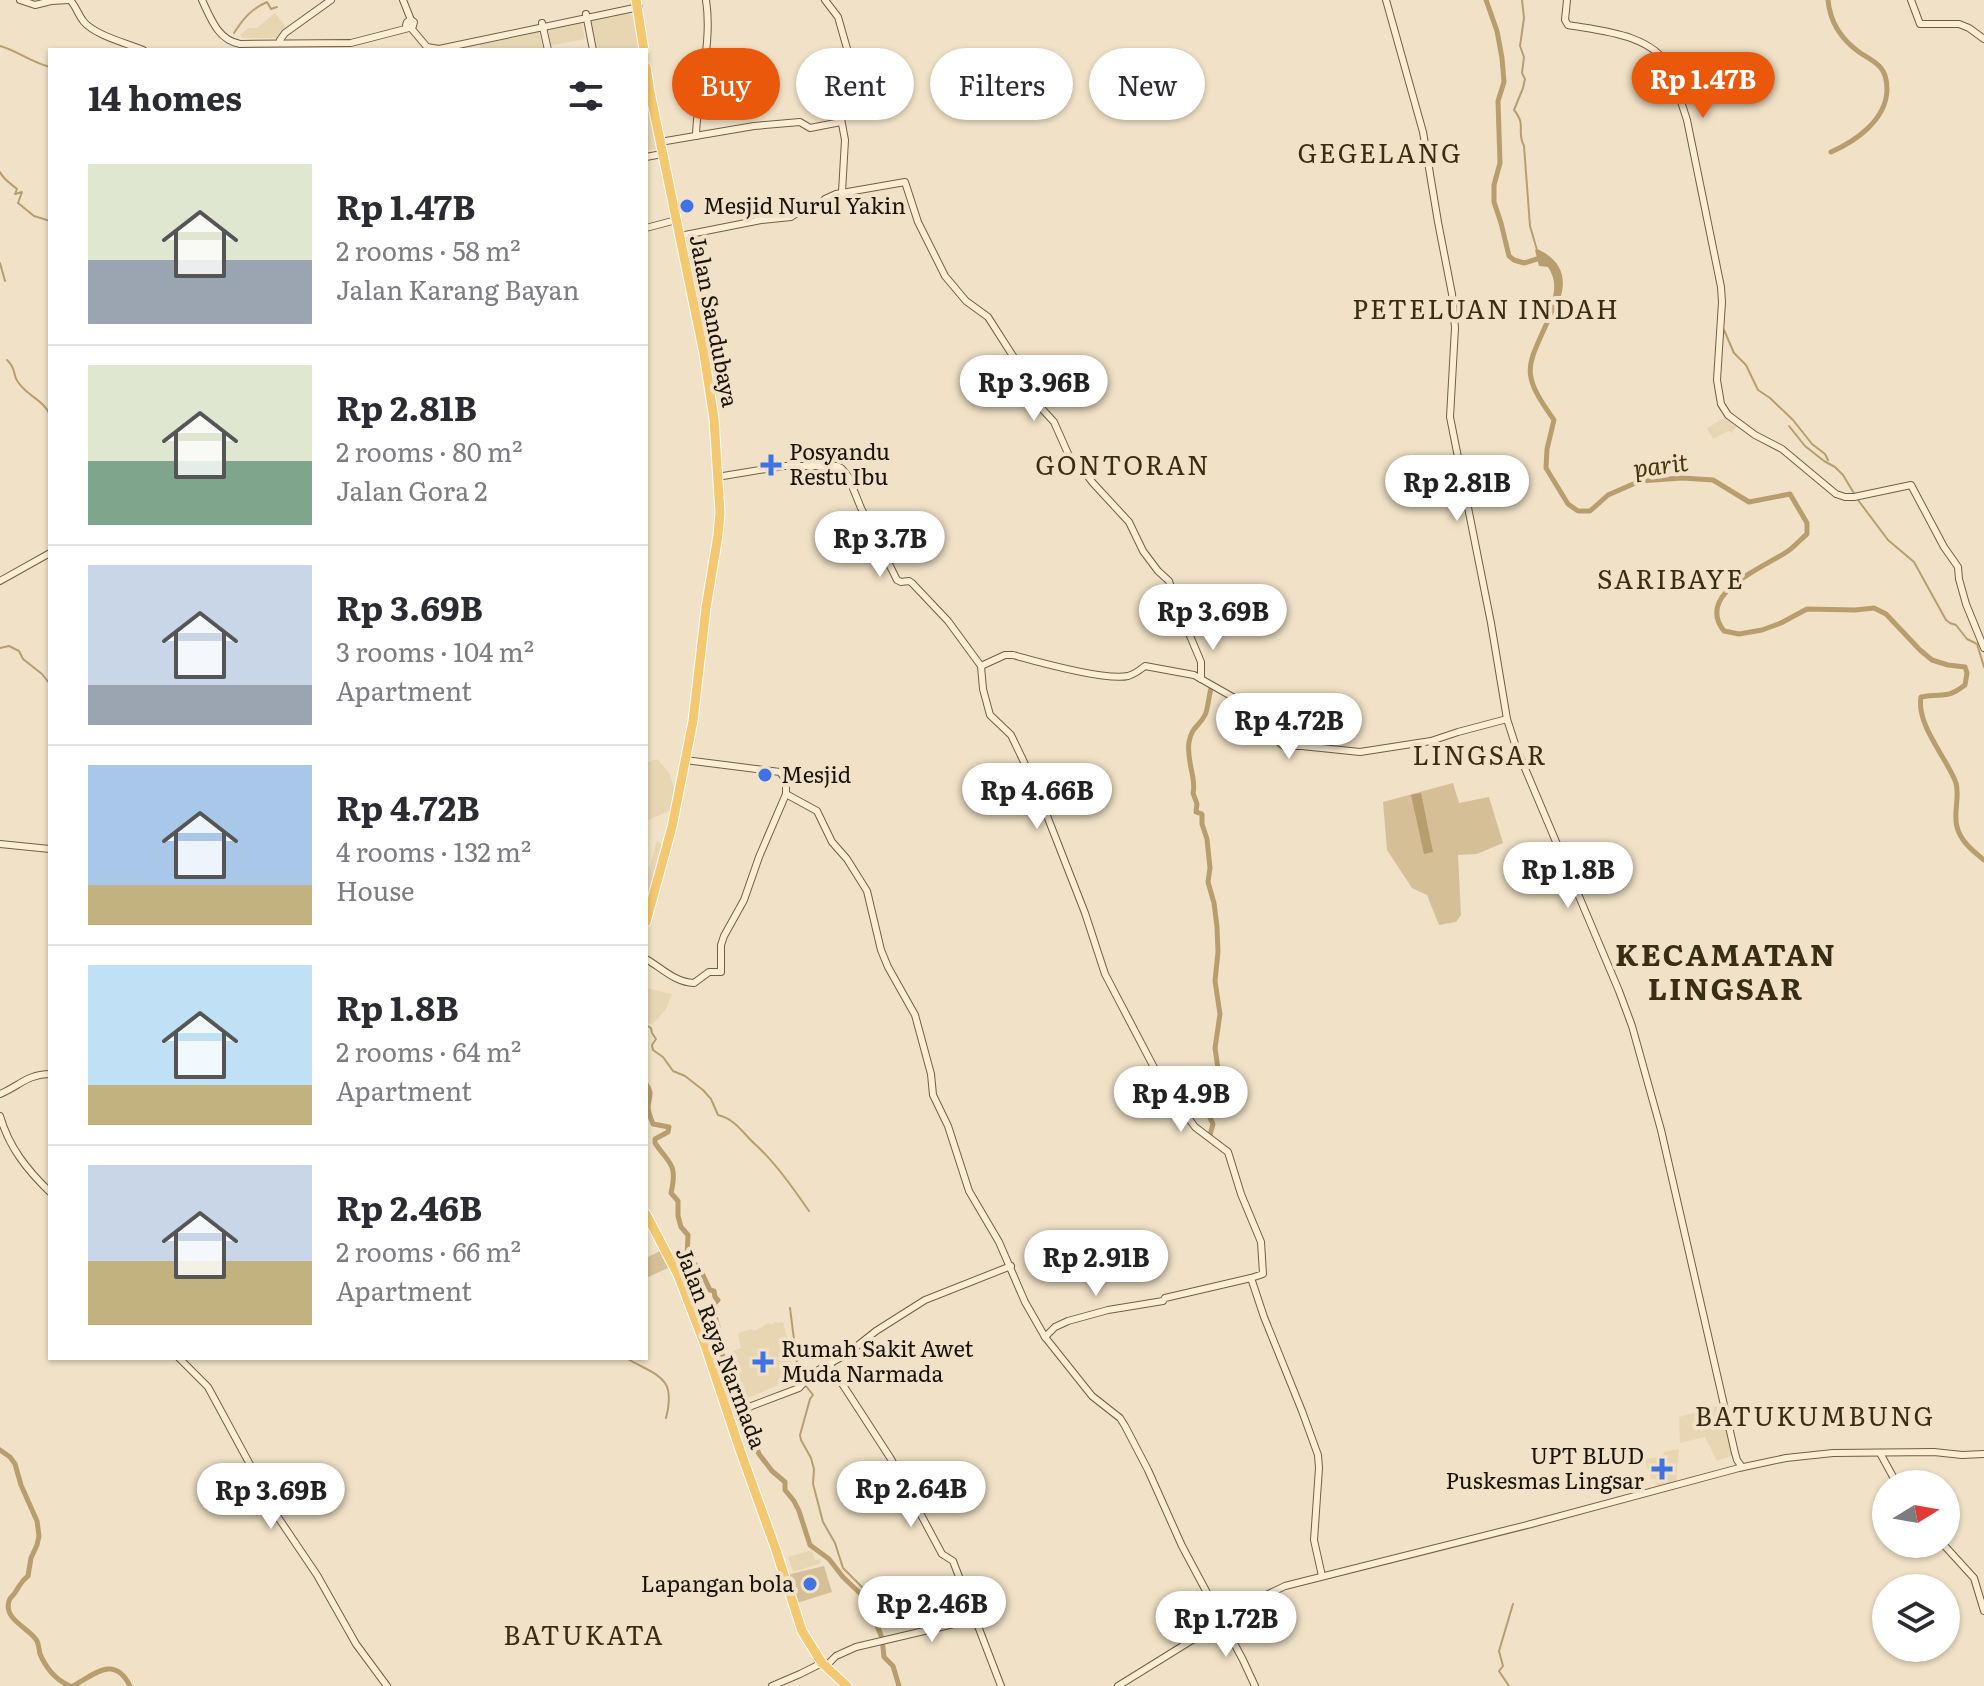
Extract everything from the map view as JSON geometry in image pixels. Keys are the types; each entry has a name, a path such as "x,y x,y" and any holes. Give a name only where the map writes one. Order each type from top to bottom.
{"highway":[{"path":"637,6 643,46"},
{"name":"Jalan Sandubaya","path":"648,78 713,410 719,529 696,708 672,827 648,915"},
{"name":"Jalan Raya Narmada","path":"648,1218 678,1275 716,1374 736,1412 757,1497 802,1631 824,1664 847,1686"}],"street":[{"path":"20,0 33,5 70,0 92,29 138,48"},
{"path":"204,0 228,37 240,40 351,40 410,25"},
{"path":"278,41 331,0"},
{"path":"403,0 410,25 430,48"},
{"path":"696,136 696,111 709,20 706,0"},
{"path":"825,0 838,17 855,92 852,97 838,101 845,146 842,192"},
{"path":"1386,0 1423,132 1452,294 1455,328 1450,417 1507,719 1532,787 1632,1026 1661,1130 1737,1460 1742,1467"},
{"path":"1567,0 1565,20 1568,25 1645,43 1670,68 1687,120 1722,293 1717,380 1724,411 1747,430 1782,449 1836,494 1856,497 1912,485 1944,547 1958,567 1966,604 1984,648"},
{"path":"1911,0 1919,24 1959,24 1984,39"},
{"path":"441,48 637,6"},
{"path":"584,16 591,48"},
{"path":"410,25 430,44 452,45"},
{"path":"541,25 546,48"},
{"path":"648,155 696,136 754,126 793,123 810,128 841,122"},
{"path":"680,236 793,216 800,211 814,209 842,192 902,181 905,183 914,213 945,276 966,301 988,317 1029,381 1043,410 1056,424 1070,458 1131,525 1145,553 1170,583 1201,662 1201,679"},
{"path":"648,227 676,220"},
{"path":"717,477 784,466 837,466 844,471 897,580 909,581 914,585 954,629 981,666 990,715 1010,734 1035,785 1085,913 1103,970 1164,1087 1194,1126 1229,1153 1241,1194 1261,1242 1264,1272 1161,1301 1068,1321 1055,1327 1045,1337"},
{"path":"0,581 48,554"},
{"path":"981,666 1010,655 1100,675 1128,676 1145,666 1187,673 1266,718 1280,744 1285,746 1357,752 1421,744 1507,719"},
{"path":"648,960 685,982 695,983 709,972 721,972 724,936 744,900 786,794 785,776 779,771 685,760"},
{"path":"786,794 817,811 832,842 867,891 882,953 894,981 915,1015 932,1077 933,1097 948,1126 972,1197 999,1242 1025,1302 1045,1337 1092,1396 1120,1418 1125,1426 1150,1473 1182,1546 1255,1686"},
{"path":"0,844 48,849"},
{"path":"0,1094 30,1076 48,1074"},
{"path":"0,1116 8,1139 19,1157 48,1190"},
{"path":"736,1412 804,1384 813,1373 852,1351 876,1331 925,1300 1011,1266"},
{"path":"1251,1278 1318,1455 1314,1540 1322,1576"},
{"path":"181,1360 208,1387 265,1498 317,1575 356,1644 387,1686"},
{"path":"830,1365 891,1459 942,1554 953,1561 1001,1686"},
{"path":"1880,1453 1889,1470"},
{"path":"1118,1686 1264,1595 1322,1576 1742,1467 1807,1455 1984,1454"},
{"path":"1734,1469 1737,1460"},
{"path":"1956,1558 1974,1578 1984,1611"},
{"path":"772,1686 824,1664 845,1651 975,1619"}],"shaded area":[{"path":"275,13 288,30 279,38 243,38 240,35 248,28 257,28"},
{"path":"627,13 635,16 641,48 598,48 591,19"},
{"path":"581,20 585,39 549,46 545,27"},
{"path":"539,30 543,48 480,48 479,42"},
{"path":"648,96 658,148 648,150"},
{"path":"1537,249 1560,269 1563,287 1552,316 1548,314 1554,290 1553,279 1548,267 1539,266"},
{"path":"1726,417 1737,426 1732,433 1728,431 1713,439 1707,428"},
{"path":"657,759 670,774 676,796 674,809 648,820 648,762"},
{"path":"1453,783 1459,803 1489,797 1503,843 1477,854 1458,855 1461,915 1456,922 1439,925 1427,895 1412,888 1387,850 1383,802"},
{"path":"1421,793 1433,852 1424,854 1411,795"},
{"path":"657,840 666,849 652,895 648,893 648,866 650,867"},
{"path":"648,988 672,994 666,1009 653,1024 648,1023"},
{"path":"662,1250 670,1267 648,1277 648,1257"},
{"name":"Rumah Sakit Awet Muda Narmada","path":"783,1322 790,1350 792,1366 783,1370 787,1381 748,1398 732,1351 741,1348 738,1333 754,1331"},
{"path":"1722,1405 1734,1455 1717,1461 1705,1437 1680,1443 1679,1417"},
{"name":"UPT BLUD Puskesmas Lingsar","path":"1679,1449 1676,1482 1657,1488 1645,1459"},
{"path":"812,1550 815,1560 820,1559 821,1563 793,1572 788,1557"},
{"name":"Lapangan bola","path":"824,1566 832,1592 797,1603 787,1575"}],"waterway":[{"path":"1486,0 1497,31 1504,82 1498,101 1500,163 1494,185 1494,202 1509,256 1524,263 1537,259"},
{"path":"1522,0 1524,18 1520,46 1525,79 1514,110 1521,124 1530,226 1537,250"},
{"path":"1828,0 1831,16 1842,36 1882,69 1887,87 1885,101 1875,120 1850,142 1831,152"},
{"path":"234,33 248,15 261,5 267,2 271,9 277,7"},
{"path":"0,46 48,66"},
{"path":"0,172 17,189 15,194 22,192 18,203 34,216 48,220"},
{"path":"0,263 5,281"},
{"name":"parit","path":"1550,316 1530,369 1535,390 1554,420 1546,468 1568,504 1578,511 1590,511 1608,495 1640,481 1682,478 1713,480 1749,502 1790,494 1807,523 1807,534 1788,551 1750,573 1725,593 1718,605 1717,617 1724,631 1739,634 1762,630 1807,609 1874,608 1886,614 1932,660 1965,667 1965,685 1948,695 1921,697 1921,708 1928,730 1956,783 1956,822 1961,837 1984,860"},
{"path":"1724,330 1734,353 1746,365 1758,390 1793,420 1828,460"},
{"path":"7,360 22,387 48,412"},
{"path":"1789,426 1805,446 1843,475 1855,495"},
{"path":"1858,500 1888,540 1914,562 1946,620 1977,644 1984,667"},
{"path":"0,648 9,646 19,651 23,659 48,682"},
{"path":"1210,1135 1213,1124 1207,1109 1207,1098 1221,1090 1215,1048 1220,1014 1215,981 1217,927 1208,882 1207,839 1202,814 1196,812 1188,749 1192,733 1206,713 1212,685"},
{"path":"648,1026 656,1039 653,1050 663,1057 673,1071 703,1090 718,1115 735,1124 764,1153 809,1211"},
{"path":"648,1088 648,1109"},
{"path":"648,1109 653,1124 669,1127 668,1132 655,1139 655,1143 673,1170 671,1193 678,1201 681,1227 688,1235 687,1258 700,1269 718,1300 712,1306 718,1327 716,1342 726,1362 725,1378 742,1414 742,1426 752,1436 759,1454 772,1471 785,1482 785,1490 799,1511 810,1545 829,1559 867,1600 882,1638 884,1657 893,1666 899,1686"},
{"path":"790,1308 798,1371"},
{"path":"630,1360 655,1374 666,1385 669,1393 666,1418"},
{"path":"798,1373 813,1395 800,1435 814,1469 813,1484 823,1522 835,1543 843,1568 863,1588 862,1595"},
{"path":"0,1450 15,1464 37,1521 39,1536 28,1576 9,1601 8,1608 13,1619 34,1636 40,1654 52,1673 70,1686"},
{"path":"1509,1686 1499,1671 1503,1666 1499,1651 1513,1604"},
{"path":"73,1686 110,1669 124,1676 130,1686"}],"place":[{"name":"Mesjid Nurul Yakin","path":"687,206"},
{"name":"Posyandu Restu Ibu","path":"771,465"},
{"name":"Mesjid","path":"765,775"},
{"name":"Rumah Sakit Awet Muda Narmada","path":"763,1362"},
{"name":"UPT BLUD Puskesmas Lingsar","path":"1662,1469"},
{"name":"Lapangan bola","path":"810,1584"}],"district":[{"name":"GEGELANG","path":"1380,154"},
{"name":"PETELUAN INDAH","path":"1486,310"},
{"name":"GONTORAN","path":"1123,466"},
{"name":"SARIBAYE","path":"1671,580"},
{"name":"LINGSAR","path":"1480,756"},
{"name":"KECAMATAN LINGSAR","path":"1726,973"},
{"name":"BATUKUMBUNG","path":"1815,1417"},
{"name":"BATUKATA","path":"584,1636"}]}
